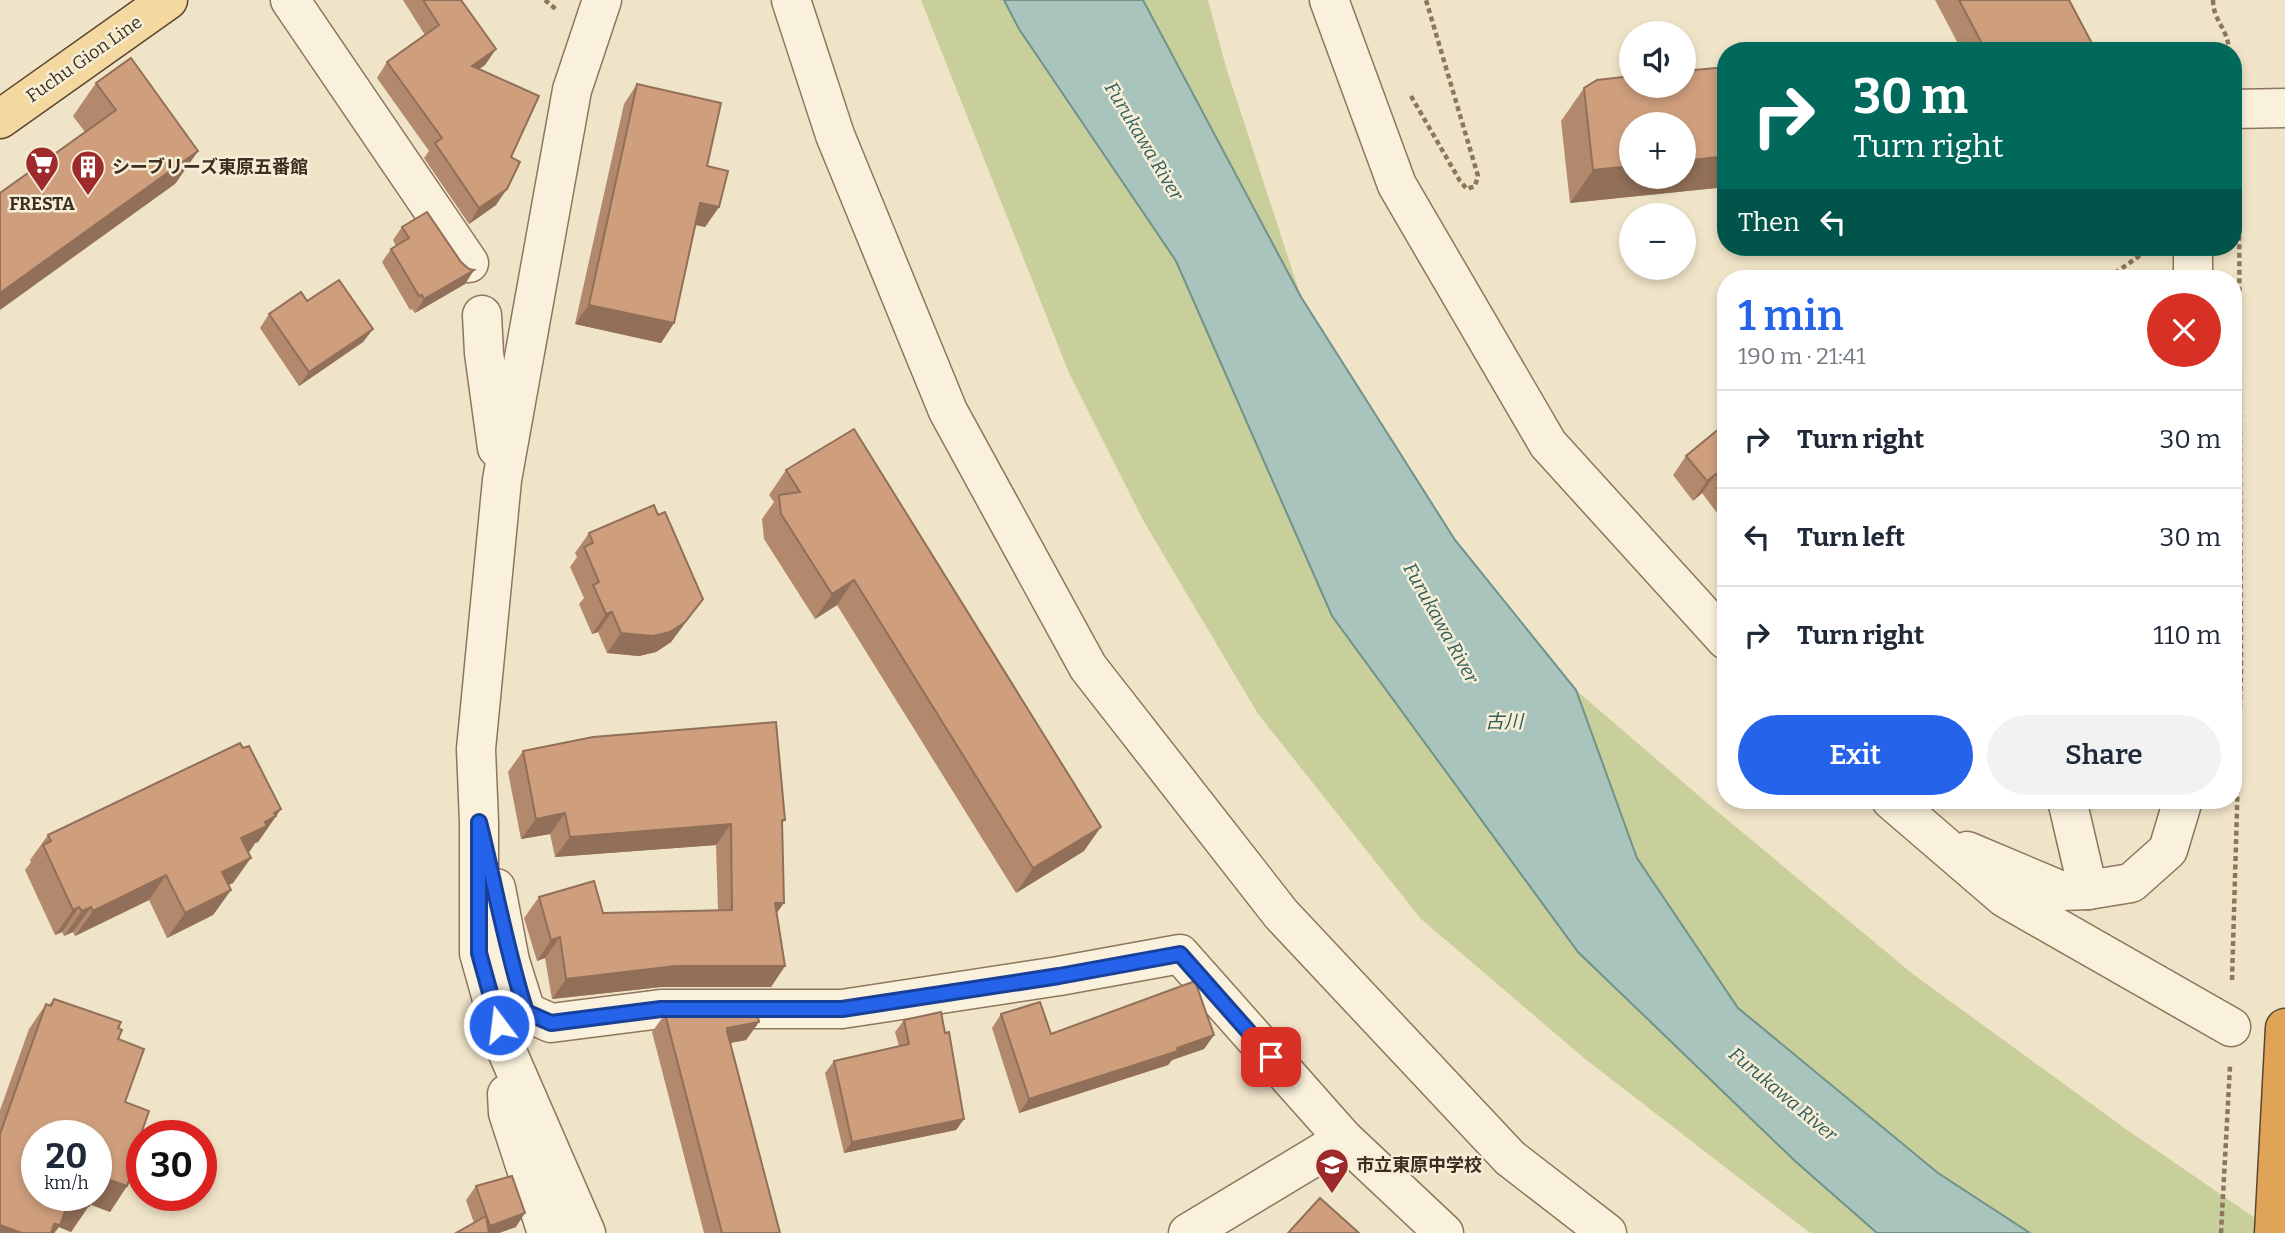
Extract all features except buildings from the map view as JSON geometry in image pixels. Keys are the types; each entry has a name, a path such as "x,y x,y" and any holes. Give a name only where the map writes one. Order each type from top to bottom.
{"highway":[{"path":"2274,1233 2285,1028"}],"main road":[{"name":"Fuchu Gion Line","path":"0,119 168,0"}],"street":[{"path":"290,0 469,263"},
{"path":"586,1233 506,1049 479,953 476,748 502,480 572,90 602,0"},
{"path":"791,0 835,135 948,411 1088,667 1281,914 1510,1158 1607,1233"},
{"path":"1329,0 1397,185 1548,444 1717,630"},
{"path":"2242,109 2285,108"},
{"path":"482,315 484,353 502,480"},
{"path":"1901,809 2005,898 2231,1027"},
{"path":"2069,809 2088,890"},
{"path":"1934,837 2062,891 2088,890 2131,883 2168,850 2180,809"},
{"path":"479,822 497,891 510,961 526,1012 551,1023 661,1009 842,1009 1059,976 1180,954 1344,1139 1444,1233"},
{"path":"506,1049 508,1113 547,1233"},
{"path":"1188,1233 1344,1139"}],"path":[{"path":"1406,88 1460,181 1467,188 1475,186 1478,176 1426,0"},
{"path":"2213,0 2213,11 2228,42"},
{"path":"2119,270 2139,256"},
{"path":"2231,1027 2237,809"},
{"path":"2221,1233 2229,1093"}],"green space":[{"path":"921,0 1004,0 1019,29 1176,261 1332,616 1795,1161 1877,1233 1810,1233 1584,1058 1421,919 1258,714 1143,520 1069,373"},
{"path":"1143,0 1208,0 1226,67 1301,297"},
{"path":"1576,690 1914,975 2130,1132 2277,1233 2030,1233 1938,1173 1738,1008 1637,858"}],"water":[{"name":"古川","path":"1004,0 1143,0 1301,297 1455,540 1576,690 1637,858 1738,1008 1938,1173 2030,1233 1877,1233 1795,1161 1578,952 1332,616 1176,261 1019,29"}],"place":[{"name":"FRESTA","path":"42,193"},
{"name":"シーブリーズ東原五番館","path":"88,197"},
{"name":"市立東原中学校","path":"1332,1195"}],"route":[{"path":"499,1025 479,953 479,822 497,891 510,961 526,1012 551,1023 661,1009 842,1009 1059,976 1180,954 1271,1057"}],"water label":[{"name":"Furukawa River","path":"1144,141"},
{"name":"Furukawa River","path":"1441,623"},
{"name":"Furukawa River","path":"1783,1094"}]}
